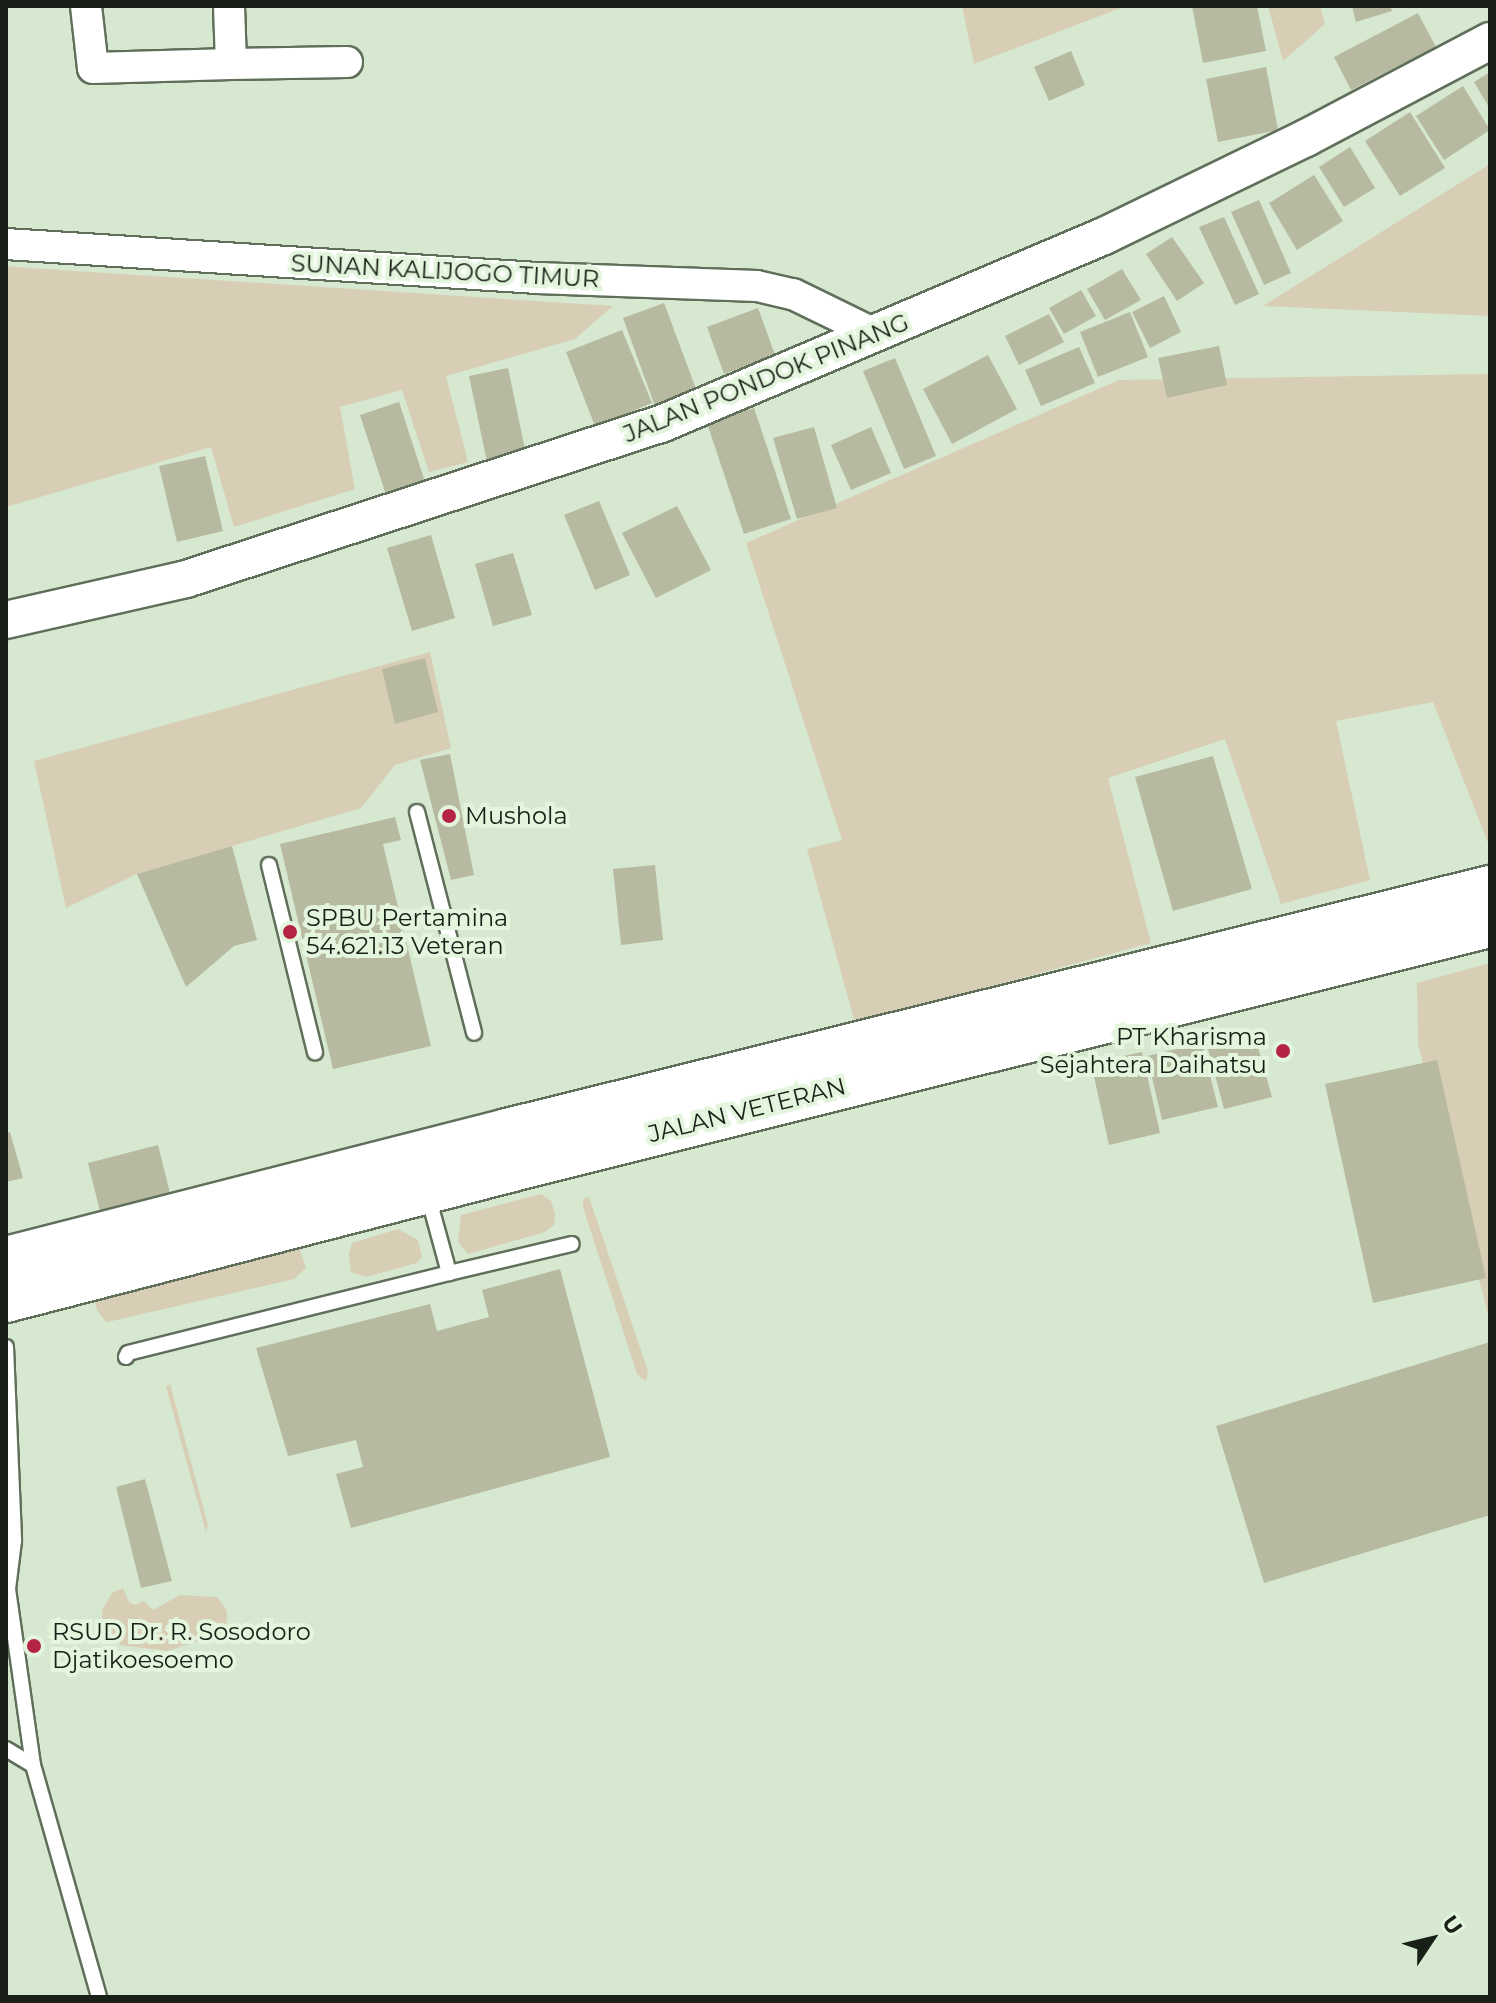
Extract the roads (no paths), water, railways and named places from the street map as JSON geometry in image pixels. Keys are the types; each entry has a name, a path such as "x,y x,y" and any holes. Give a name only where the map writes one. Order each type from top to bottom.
{"main road":[{"name":"JALAN VETERAN","path":"6,1259 507,1131 1490,888"},
{"name":"JALAN VETERAN","path":"6,1300 427,1191 1490,925"}],"street":[{"path":"86,6 93,68 347,62"},
{"path":"229,6 231,64"},
{"name":"JALAN PONDOK PINANG","path":"6,620 186,579 646,429 1104,236 1306,138 1490,41"},
{"name":"SUNAN KALIJOGO TIMUR","path":"6,244 537,278 757,286 793,294 875,334"}],"lane":[{"path":"417,812 474,1033"},
{"path":"269,865 315,1052"},
{"path":"427,1191 449,1273"},
{"path":"126,1357 128,1353 572,1244"},
{"path":"6,1347 14,1541 8,1589 33,1765 99,1997"},
{"path":"6,1749 33,1765"}],"place":[{"name":"Mushola","path":"449,816"},
{"name":"SPBU Pertamina 54.621.13 Veteran","path":"290,932"},
{"name":"PT Kharisma Sejahtera Daihatsu","path":"1283,1051"},
{"name":"RSUD Dr. R. Sosodoro Djatikoesoemo","path":"34,1646"}]}
